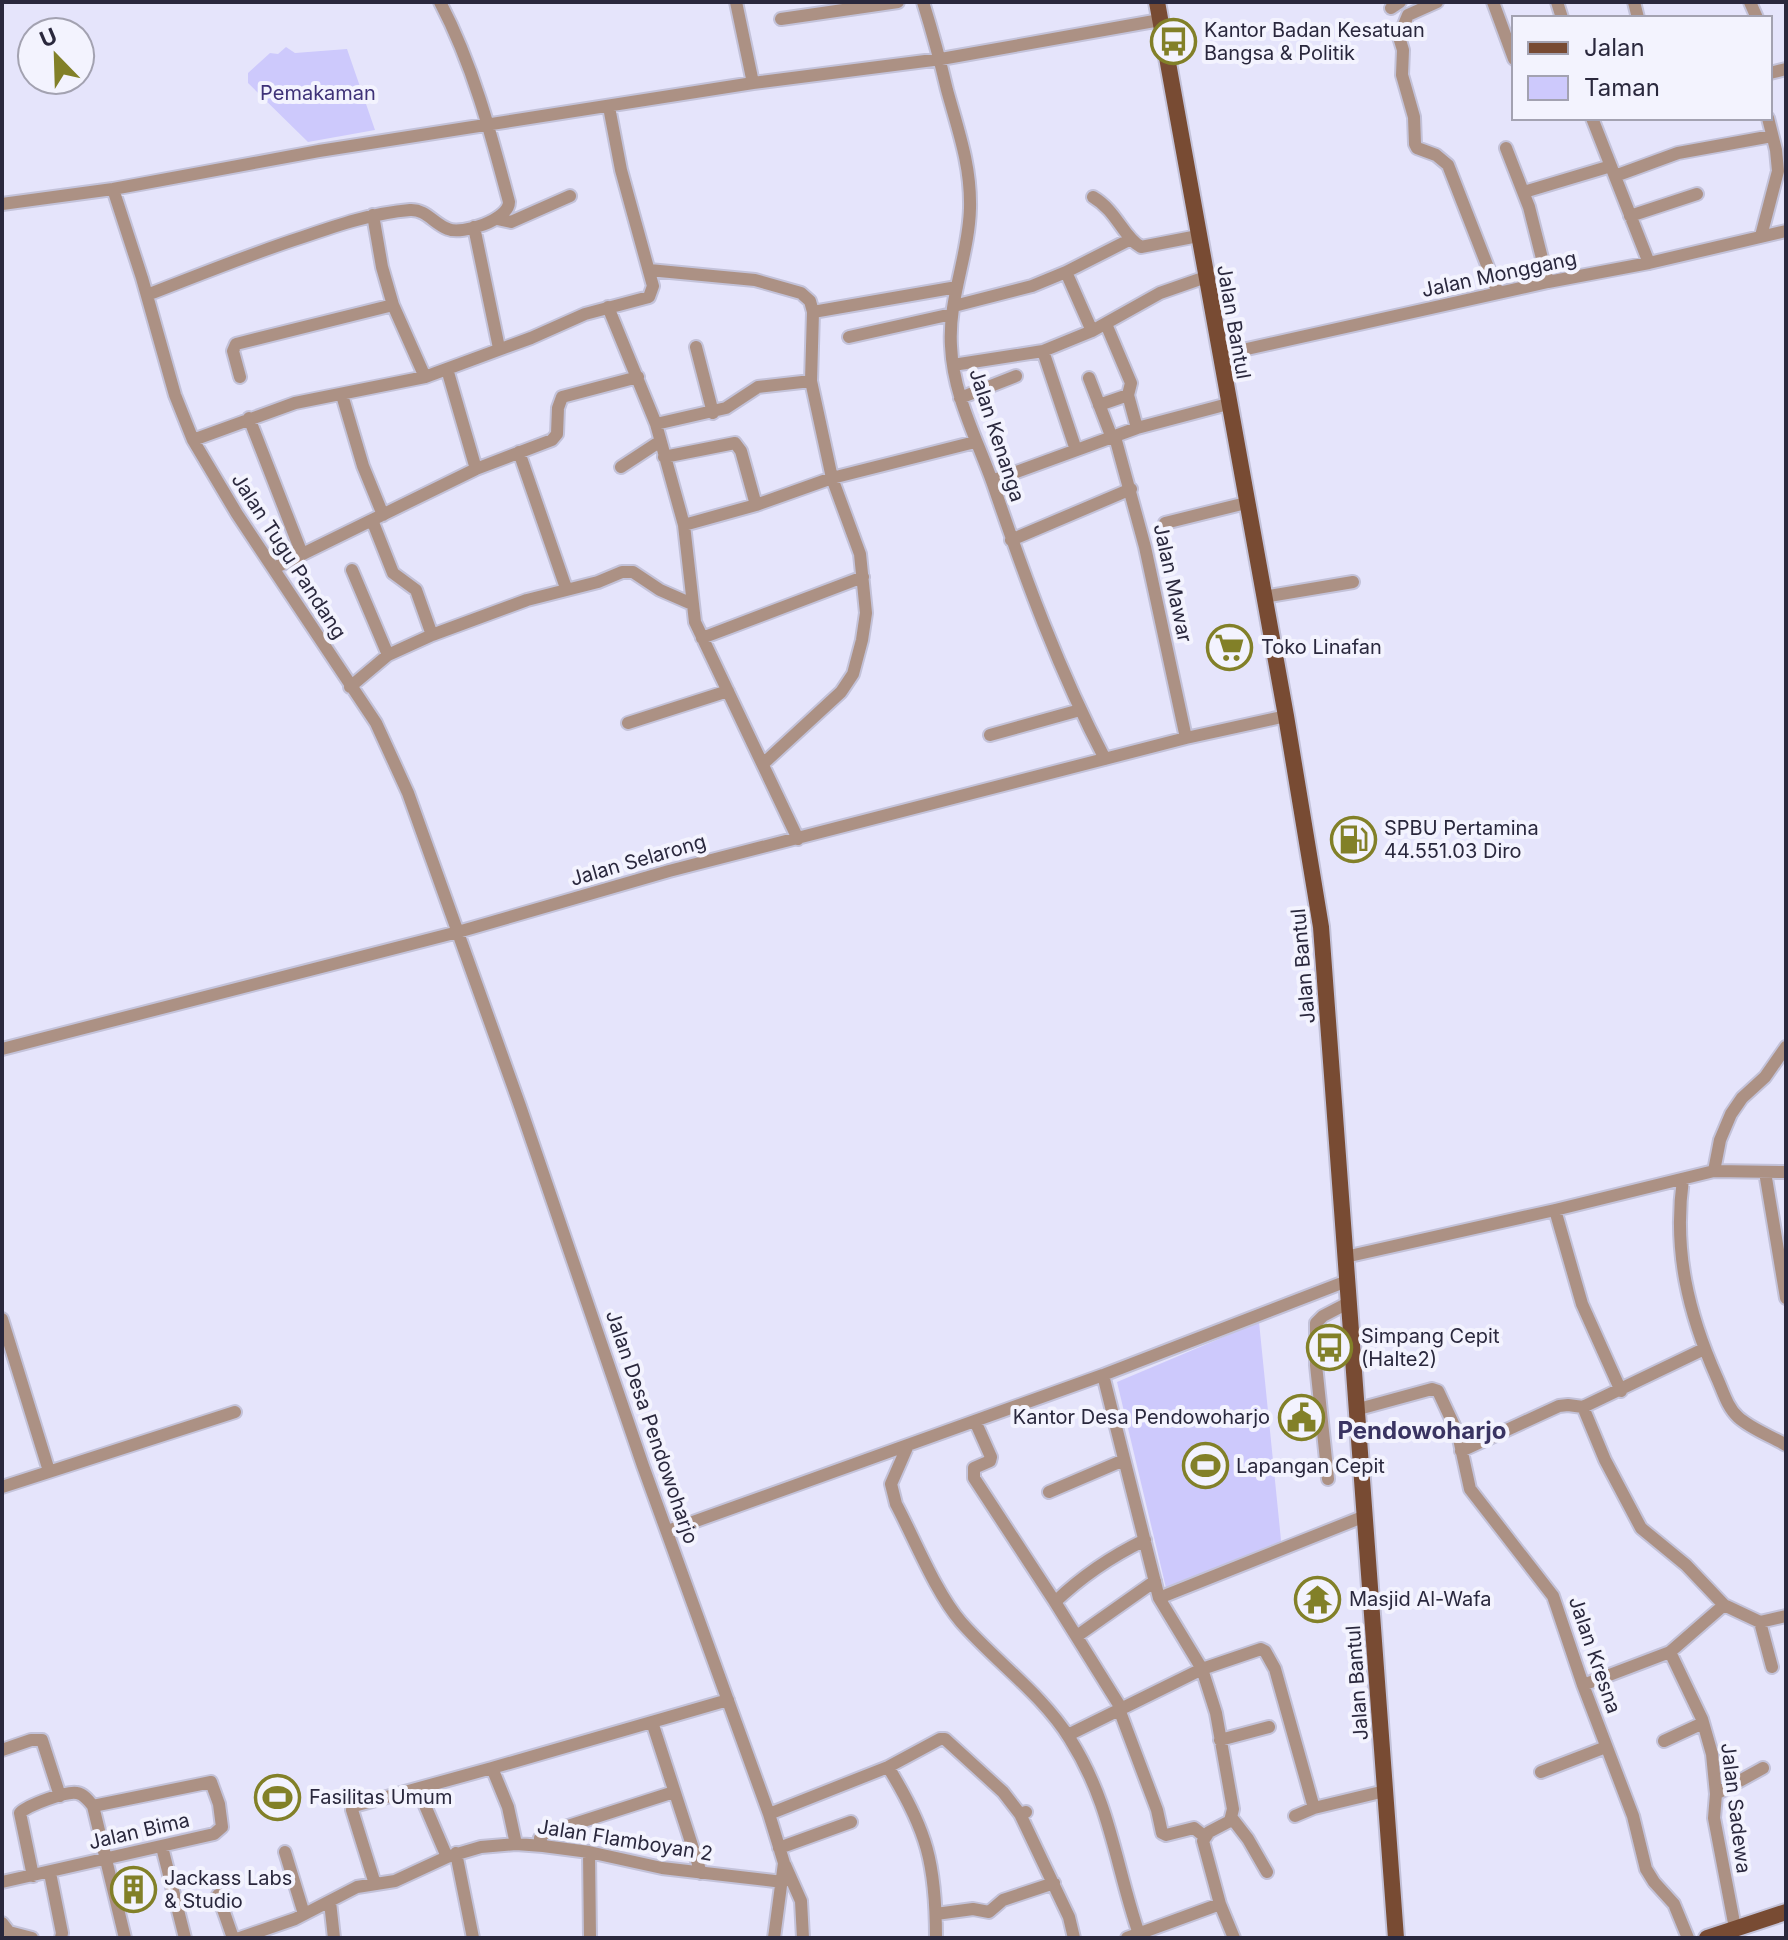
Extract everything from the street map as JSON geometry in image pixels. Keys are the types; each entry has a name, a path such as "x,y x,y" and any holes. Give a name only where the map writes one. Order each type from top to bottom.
{"main road":[{"name":"Jalan Bantul","path":"1157,2 1154,21 1206,277 1321,927 1396,1938"},
{"path":"1707,1938 1786,1912"}],"street":[{"path":"147,295 284,243 373,215 414,210 451,230 474,227 507,212 509,202 489,126 440,2"},
{"path":"736,2 753,83"},
{"path":"781,19 898,2"},
{"name":"Jalan Kenanga","path":"923,2 963,138 967,168 970,208 953,310 953,365 960,398 1011,540 1080,710 1105,759"},
{"path":"1437,2 1408,15 1399,35 1403,50 1401,69 1412,107 1415,144 1448,165 1498,293"},
{"path":"1493,2 1512,54"},
{"path":"2,204 113,189 319,151 753,83 941,59 1154,21"},
{"path":"193,440 295,403 425,377 608,307 649,297 653,290 649,270 621,170 609,107"},
{"path":"1593,120 1649,263"},
{"path":"1761,236 1778,171 1768,120"},
{"path":"1524,192 1678,153 1772,136"},
{"path":"1506,148 1524,192 1548,282"},
{"name":"Jalan Tugu Pandang","path":"113,189 175,395 193,440 237,514 376,723 393,755 458,932"},
{"path":"1630,216 1697,194"},
{"path":"497,219 511,222 570,196"},
{"path":"1093,197 1112,211 1131,239 1141,247 1198,236"},
{"path":"373,215 382,267 393,305 425,377"},
{"path":"474,227 499,348"},
{"name":"Jalan Monggang","path":"1220,355 1786,231"},
{"path":"849,337 1032,286 1131,239"},
{"path":"649,270 755,280 801,293 810,301 813,312 811,381 832,478 860,554 866,613 853,674 841,692 764,763"},
{"path":"1066,272 1092,331"},
{"path":"953,365 1043,351 1092,331 1160,293 1206,277"},
{"path":"813,312 957,287"},
{"path":"240,377 233,351 236,344 393,305"},
{"path":"608,307 656,424 684,525 692,604 702,638 798,839"},
{"path":"1106,324 1131,383 1128,395 1137,428"},
{"path":"696,347 713,413"},
{"path":"1043,351 1076,450"},
{"path":"447,369 476,469"},
{"path":"960,398 1016,376"},
{"path":"274,568 476,469 542,445 557,434 558,408 562,397 638,377"},
{"name":"Jalan Mawar","path":"1089,378 1131,489 1186,738"},
{"path":"656,424 713,413 758,387 811,381"},
{"path":"342,395 393,573 416,590 432,635"},
{"path":"1099,405 1128,395"},
{"path":"992,481 1137,428 1228,404"},
{"path":"249,418 302,554"},
{"path":"621,467 659,442"},
{"path":"684,525 756,505 832,478 975,442"},
{"path":"664,457 735,443 741,451 756,505"},
{"path":"519,452 566,588"},
{"path":"1011,540 1131,489"},
{"path":"1165,523 1246,503"},
{"path":"352,570 388,655"},
{"path":"350,687 388,655 432,635 527,600 628,571 692,604"},
{"path":"702,638 863,577"},
{"path":"1263,597 1353,582"},
{"path":"628,723 728,691"},
{"path":"990,735 1080,710"},
{"name":"Jalan Selarong","path":"2,1049 458,932 669,871 1186,738 1286,716"},
{"name":"Jalan Desa Pendowoharjo","path":"458,932 643,1466 769,1814 784,1863 774,1938"},
{"path":"1714,1171 1720,1140 1731,1114 1742,1098 1765,1077 1786,1047"},
{"path":"1345,1257 1714,1171 1786,1172"},
{"path":"1765,1172 1786,1298"},
{"path":"1683,1179 1679,1217 1680,1254 1704,1349 1737,1416 1786,1445"},
{"path":"1555,1210 1582,1304 1621,1391"},
{"path":"668,1531 1103,1375 1347,1281"},
{"path":"1328,1479 1316,1365 1316,1323 1348,1303"},
{"path":"2,1319 49,1471"},
{"path":"1461,1451 1559,1406 1583,1407 1704,1349"},
{"path":"1103,1375 1159,1598 1202,1669 1216,1713 1232,1804 1231,1817 1223,1826 1204,1836"},
{"name":"Jalan Kresna","path":"1355,1410 1436,1389 1450,1413 1470,1489 1553,1596 1633,1816 1646,1869 1674,1904 1688,1938"},
{"path":"1583,1407 1605,1460 1641,1528 1686,1565 1724,1605 1760,1622 1786,1616"},
{"path":"2,1487 235,1412"},
{"path":"975,1421 991,1457 990,1461 974,1468 974,1478 1120,1708 1157,1810 1162,1833 1166,1835 1194,1828 1204,1836"},
{"path":"908,1445 890,1489 945,1598 959,1619 1068,1735 1101,1797 1113,1837 1133,1936 1220,1904"},
{"path":"1049,1492 1124,1460"},
{"path":"1159,1598 1365,1516"},
{"path":"1055,1602 1111,1559 1145,1540"},
{"path":"1077,1636 1155,1581"},
{"path":"1583,1685 1670,1652 1724,1605"},
{"path":"1760,1622 1772,1667"},
{"path":"1068,1735 1202,1669 1247,1652 1265,1651 1275,1669 1314,1808"},
{"name":"Jalan Sadewa","path":"1670,1652 1703,1723 1712,1754 1716,1794 1714,1818 1735,1928"},
{"path":"375,1884 352,1808 356,1805 728,1700"},
{"path":"652,1722 701,1873"},
{"path":"1664,1741 1703,1723"},
{"path":"1220,1740 1269,1727"},
{"path":"2,1750 37,1738 42,1740 60,1796"},
{"path":"769,1814 888,1767 934,1741 945,1739 1023,1813 1069,1917 1074,1938"},
{"path":"1541,1772 1606,1747"},
{"path":"888,1767 910,1805 932,1861 936,1938"},
{"path":"492,1768 508,1807 516,1844"},
{"path":"1716,1794 1763,1768"},
{"name":"Jalan Bima","path":"2,1882 214,1834 222,1827 213,1784 208,1782 93,1806"},
{"path":"418,1789 451,1855 473,1938"},
{"path":"1295,1816 1314,1808 1385,1791"},
{"path":"543,1846 540,1838 543,1834 674,1792"},
{"path":"33,1876 20,1813 27,1806 60,1796 76,1793 87,1799 93,1806 125,1938"},
{"path":"1231,1817 1267,1872"},
{"path":"779,1848 851,1822"},
{"path":"1204,1836 1220,1904 1234,1938"},
{"name":"Jalan Flamboyan 2","path":"240,1938 304,1914 357,1887 402,1879 451,1855 481,1847 516,1844 543,1846 701,1873 783,1882"},
{"path":"162,1847 185,1938"},
{"path":"285,1852 304,1914"},
{"path":"589,1852 590,1938"},
{"path":"784,1863 799,1893 803,1938"},
{"path":"50,1873 61,1938"},
{"path":"936,1914 973,1909 989,1912 1003,1900 1054,1883"},
{"path":"218,1895 233,1938"},
{"path":"330,1902 334,1938"},
{"path":"2,1923 9,1932 32,1938"},
{"path":"2,1935 9,1938"}],"green space":[{"name":"Pemakaman","path":"286,47 295,53 347,49 375,130 308,142 248,83 248,73 270,53 278,54"},
{"name":"Lapangan Cepit","path":"1259,1322 1282,1550 1167,1592 1117,1382"}],"place":[{"name":"Kantor Badan Kesatuan Bangsa & Politik","path":"1173,41"},
{"name":"Toko Linafan","path":"1230,647"},
{"name":"SPBU Pertamina 44.551.03 Diro","path":"1353,840"},
{"name":"Simpang Cepit (Halte2)","path":"1330,1348"},
{"name":"Kantor Desa Pendowoharjo","path":"1301,1417"},
{"name":"Lapangan Cepit","path":"1205,1466"},
{"name":"Masjid Al-Wafa","path":"1318,1599"},
{"name":"Fasilitas Umum","path":"278,1797"},
{"name":"Jackass Labs & Studio","path":"133,1890"}],"district":[{"name":"Pendowoharjo","path":"1422,1430"}]}
